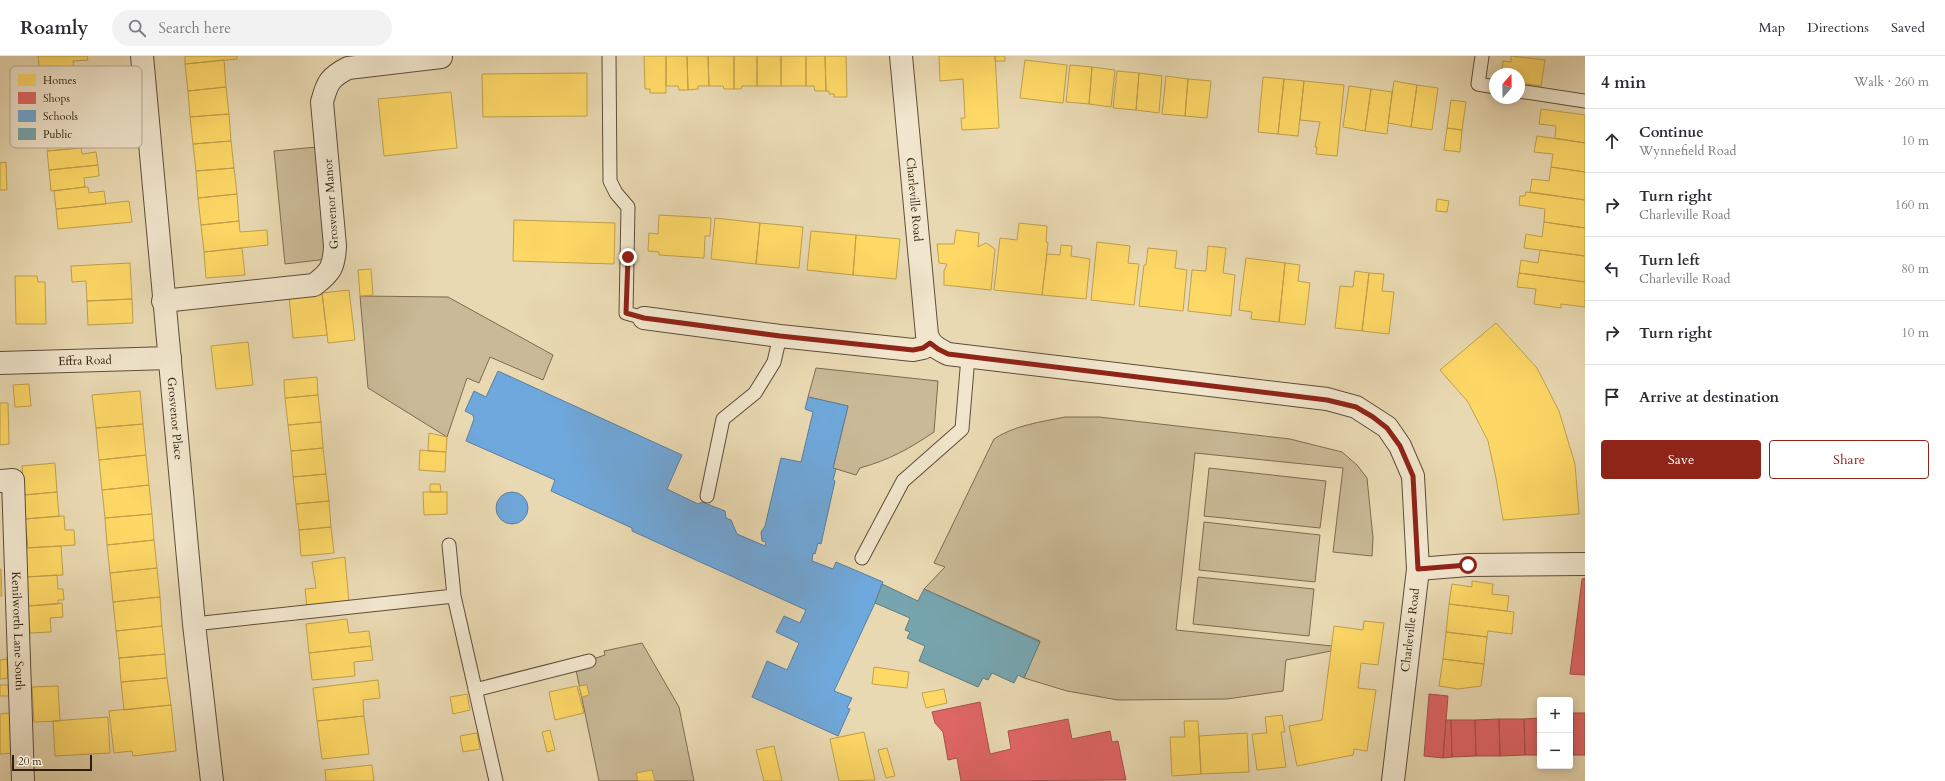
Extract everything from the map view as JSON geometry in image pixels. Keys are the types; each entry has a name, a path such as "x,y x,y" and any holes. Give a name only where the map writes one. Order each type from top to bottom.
{"street":[{"name":"Grosvenor Place","path":"142,56 163,301 170,358 194,624 212,781"},
{"name":"Charleville Road","path":"901,56 925,316 927,335 930,343 948,354 1327,400 1356,407 1387,428 1400,446 1413,476 1418,569 1393,781"},
{"name":"Grosvenor Manor","path":"163,301 314,285 328,275 335,261 335,246 322,102 326,86 334,75 348,68 442,57"},
{"path":"644,318 780,336 913,350 923,348 930,343"},
{"name":"Effra Road","path":"0,363 170,358"},
{"name":"Kenilworth Lane South","path":"6,481 23,781"},
{"path":"1418,569 1468,565 1585,564"}],"lane":[{"path":"609,56 610,181 616,193 628,207 626,313 644,318"},
{"path":"1482,56 1478,84 1489,86"},
{"path":"1525,92 1585,101"},
{"path":"708,496 723,419 755,394 774,362 780,336"},
{"path":"862,558 903,481 962,429 968,356"},
{"path":"449,545 454,596 496,781"},
{"path":"194,624 454,596"},
{"path":"475,690 589,661"}],"shaded area":[{"path":"317,147 328,259 285,264 274,151"},
{"path":"360,296 448,297 553,355 543,380 490,357 479,383 467,378 447,437 368,388"},
{"path":"816,368 938,381 934,432 916,444 898,453 860,468 856,475 833,468 848,406 808,397"},
{"path":"1065,417 1099,417 1290,439 1342,452 1357,465 1367,478 1373,538 1372,556 1333,552 1343,468 1195,453 1176,630 1332,646 1331,651 1286,660 1283,691 1227,699 1118,700 1067,691 1024,678 1040,641 924,589 945,567 934,563 994,439 1019,427"},
{"path":"1209,468 1326,481 1320,528 1204,516"},
{"path":"1204,522 1320,535 1315,582 1199,570"},
{"path":"1198,577 1314,589 1309,636 1193,624"},
{"path":"642,643 679,707 694,781 599,781 575,665 605,655 604,651"}],"building: Homes":[{"path":"38,56 87,56 88,60 73,61 74,66 39,66"},
{"path":"185,56 237,56 237,59 185,64"},
{"path":"644,56 666,56 666,93 650,93 650,89 645,89"},
{"path":"666,56 687,56 688,90 679,90 678,86 666,86"},
{"path":"687,56 708,56 709,86 698,86 698,89 688,90"},
{"path":"708,56 734,56 734,89 724,89 723,86 709,86"},
{"path":"734,56 757,56 757,86 742,86 741,89 734,89"},
{"path":"757,56 781,56 781,86 757,86"},
{"path":"781,56 806,56 806,86 781,86"},
{"path":"806,56 825,56 826,91 815,91 814,86 806,86"},
{"path":"825,56 846,56 847,97 834,97 834,94 829,94 829,91 826,91"},
{"path":"939,56 995,56 999,128 962,130 961,118 965,118 963,79 940,81"},
{"path":"995,56 1005,56 1005,61 995,61"},
{"path":"1511,56 1545,60 1541,86 1525,84 1525,68 1502,68 1503,61 1511,62"},
{"path":"224,60 226,87 188,91 185,64"},
{"path":"1025,60 1067,65 1063,103 1020,98"},
{"path":"1070,65 1092,67 1089,104 1066,102"},
{"path":"1092,67 1115,70 1111,107 1089,104"},
{"path":"1117,71 1139,73 1136,110 1113,108"},
{"path":"587,73 587,116 483,117 482,74"},
{"path":"1139,73 1162,76 1159,113 1136,110"},
{"path":"1166,76 1188,79 1185,116 1162,114"},
{"path":"1263,77 1284,79 1278,134 1258,132"},
{"path":"1188,79 1211,81 1207,118 1185,116"},
{"path":"1284,79 1304,81 1298,136 1278,134"},
{"path":"1304,81 1344,85 1337,156 1316,154 1317,147 1315,147 1320,122 1300,120"},
{"path":"1394,81 1417,85 1411,127 1388,123"},
{"path":"1417,85 1438,88 1432,130 1411,127"},
{"path":"1349,86 1371,89 1365,131 1343,127"},
{"path":"226,87 229,114 190,117 188,91"},
{"path":"1371,89 1392,92 1387,134 1365,131"},
{"path":"451,92 457,148 384,156 378,99"},
{"path":"1451,100 1466,102 1462,130 1447,128"},
{"path":"1541,109 1585,115 1585,143 1555,138 1556,126 1539,124"},
{"path":"229,114 231,141 193,144 190,117"},
{"path":"1447,128 1462,130 1460,152 1444,150"},
{"path":"1537,136 1585,143 1585,172 1551,167 1553,154 1534,152"},
{"path":"231,141 234,168 196,171 193,144"},
{"path":"48,148 79,148 48,151"},
{"path":"81,148 82,154 96,152 98,165 49,170 47,151"},
{"path":"6,162 7,190 0,190 0,163"},
{"path":"98,165 99,176 84,178 85,187 51,191 49,170"},
{"path":"1551,167 1585,172 1585,200 1530,192 1532,179 1549,181"},
{"path":"234,168 237,194 198,198 196,171"},
{"path":"88,187 89,193 104,191 106,204 56,209 54,191"},
{"path":"1526,192 1585,200 1585,228 1544,222 1545,209 1519,205 1520,196 1525,196"},
{"path":"237,194 239,221 201,225 198,198"},
{"path":"1437,199 1449,201 1447,212 1436,211"},
{"path":"129,201 132,222 58,229 56,209"},
{"path":"659,215 711,218 710,236 705,236 704,258 659,255 659,252 648,251 649,233 658,234"},
{"path":"715,218 760,223 756,264 711,259"},
{"path":"514,220 615,223 614,264 513,261"},
{"path":"239,221 240,232 267,230 268,245 204,252 201,225"},
{"path":"1544,222 1585,228 1585,256 1524,248 1526,234 1542,237"},
{"path":"760,223 803,227 799,268 756,264"},
{"path":"1019,223 1047,226 1046,242 1048,243 1042,295 994,290 1000,238 1017,240"},
{"path":"956,230 979,233 978,247 986,243 995,249 991,290 944,285 944,271 947,264 939,263 937,244 954,244"},
{"path":"811,231 856,235 853,275 807,270"},
{"path":"856,235 900,239 896,279 853,275"},
{"path":"1097,242 1130,246 1128,263 1139,264 1134,305 1091,300"},
{"path":"1061,245 1072,246 1071,256 1090,259 1086,299 1042,295 1047,254 1060,255"},
{"path":"1208,246 1226,248 1223,273 1235,275 1231,316 1188,311 1192,270 1206,271"},
{"path":"242,248 245,275 206,278 204,252"},
{"path":"1148,248 1177,251 1175,268 1187,270 1183,311 1139,306 1144,265 1146,265"},
{"path":"1540,250 1585,256 1585,282 1519,273 1521,260 1538,263"},
{"path":"1246,258 1285,263 1279,322 1251,319 1252,312 1239,310"},
{"path":"130,263 132,299 87,301 86,281 72,282 71,266"},
{"path":"1285,263 1300,265 1298,281 1310,283 1305,325 1279,322"},
{"path":"371,269 373,295 360,296 358,270"},
{"path":"1355,271 1369,273 1362,331 1335,328 1340,286 1353,287"},
{"path":"1369,273 1384,274 1382,291 1394,292 1389,334 1362,331"},
{"path":"1519,273 1585,282 1585,307 1561,304 1561,308 1534,304 1536,289 1517,287"},
{"path":"15,276 37,276 38,282 45,282 46,324 16,324"},
{"path":"349,290 355,340 328,343 322,293"},
{"path":"322,293 327,335 293,338 289,296"},
{"path":"132,299 133,323 88,325 87,301"},
{"path":"1496,323 1537,368 1559,411 1575,464 1579,514 1503,520 1488,441 1468,402 1440,370"},
{"path":"248,342 253,385 216,389 211,346"},
{"path":"317,377 318,395 285,398 284,380"},
{"path":"29,384 31,406 15,407 13,385"},
{"path":"140,391 143,424 96,428 92,395"},
{"path":"318,395 321,422 288,425 285,398"},
{"path":"0,403 8,403 9,444 0,445"},
{"path":"321,422 323,448 291,451 288,425"},
{"path":"143,424 146,455 99,460 96,428"},
{"path":"429,433 447,437 446,452 428,451"},
{"path":"323,448 326,474 293,477 291,451"},
{"path":"420,450 446,452 445,472 419,470"},
{"path":"146,455 149,485 102,490 99,460"},
{"path":"55,463 57,492 24,495 22,466"},
{"path":"326,474 329,501 296,504 293,477"},
{"path":"430,484 440,484 441,492 430,492"},
{"path":"149,485 152,514 105,518 102,490"},
{"path":"57,492 59,516 25,519 24,495"},
{"path":"423,492 447,492 447,514 424,515"},
{"path":"329,501 331,527 299,530 296,504"},
{"path":"152,514 154,540 107,545 105,518"},
{"path":"64,516 65,530 74,530 75,545 28,548 25,519"},
{"path":"331,527 334,553 301,556 299,530"},
{"path":"154,540 157,568 110,573 107,545"},
{"path":"61,546 63,575 26,577 24,548"},
{"path":"345,557 349,603 307,608 305,589 316,588 312,562"},
{"path":"157,568 160,597 113,602 110,573"},
{"path":"1,569 2,596 0,596"},
{"path":"57,575 58,589 63,589 64,600 58,600 58,604 28,606 26,577"},
{"path":"1472,581 1493,584 1492,594 1509,596 1507,611 1449,604 1452,584 1472,587"},
{"path":"160,597 162,626 116,631 113,602"},
{"path":"62,603 63,617 50,618 51,632 30,633 28,606"},
{"path":"1449,604 1514,612 1512,634 1488,631 1487,637 1446,632"},
{"path":"347,619 349,633 369,631 371,646 309,653 306,624"},
{"path":"1364,621 1384,623 1378,665 1361,663 1358,688 1376,690 1367,751 1354,749 1353,755 1297,766 1289,726 1322,720 1334,626 1363,630"},
{"path":"162,626 165,654 119,658 116,631"},
{"path":"1446,632 1487,637 1484,664 1443,659"},
{"path":"371,646 373,660 354,662 355,676 312,680 309,653"},
{"path":"165,654 167,678 121,682 119,658"},
{"path":"7,659 8,678 0,679 0,660"},
{"path":"1443,659 1484,664 1481,686 1458,689 1439,686"},
{"path":"874,667 909,672 907,688 872,684"},
{"path":"167,678 171,705 124,710 121,682"},
{"path":"378,680 380,698 363,700 364,716 317,721 313,688"},
{"path":"0,685 8,685 9,696 0,696"},
{"path":"587,685 589,695 582,697 579,686"},
{"path":"58,686 60,721 34,722 32,687"},
{"path":"577,686 584,713 555,720 549,692"},
{"path":"944,689 947,703 926,708 922,693"},
{"path":"467,694 470,710 453,714 450,697"},
{"path":"171,705 176,751 133,756 132,751 114,753 109,711"},
{"path":"10,713 13,753 0,754 0,714"},
{"path":"1282,715 1285,732 1281,732 1286,767 1257,770 1252,734 1267,733 1265,717"},
{"path":"364,716 369,754 322,759 317,721"},
{"path":"108,717 110,753 55,756 53,721"},
{"path":"1184,721 1198,721 1201,774 1172,776 1170,737 1185,737"},
{"path":"550,730 555,750 547,752 542,732"},
{"path":"864,732 875,780 839,781 830,739"},
{"path":"477,733 480,749 463,752 460,736"},
{"path":"1247,733 1249,772 1201,774 1199,736"},
{"path":"774,746 782,781 764,781 756,750"},
{"path":"887,748 895,776 886,778 878,750"},
{"path":"372,765 374,781 326,781 325,770"},
{"path":"652,770 655,781 638,781 636,773"}],"building: Shops":[{"path":"1585,578 1585,675 1570,674 1582,579"},
{"path":"1429,694 1448,696 1443,758 1424,756"},
{"path":"980,702 990,754 1011,749 1008,731 1068,719 1072,739 1110,731 1112,742 1118,741 1126,780 961,781 957,758 948,760 943,732 935,723 932,712"},
{"path":"1573,713 1585,713 1585,755 1573,755"},
{"path":"1537,718 1537,755 1525,755 1524,719"},
{"path":"1499,719 1500,756 1476,756 1475,720"},
{"path":"1499,719 1524,719 1525,755 1500,756"},
{"path":"1446,720 1451,720 1452,757 1443,758"},
{"path":"1451,720 1475,720 1476,756 1452,757"}],"building: Schools":[{"path":"498,371 682,455 667,489 698,504 702,502 725,511 726,518 731,520 737,534 765,546 766,542 762,541 761,532 765,526 781,458 801,462 813,412 805,409 808,397 848,406 833,468 836,469 833,480 835,481 821,544 818,543 815,554 813,553 812,561 833,569 836,562 883,582 875,603 834,691 852,698 847,708 850,709 838,736 752,697 767,661 787,670 799,643 776,632 784,616 800,623 806,610 632,531 632,528 551,491 555,480 466,441 474,419 473,415 465,411 474,391 486,397"},
{"path":"509,492 515,492 525,499 528,508 527,514 521,521 515,524 509,524 499,517 496,511 496,505 503,495"}],"building: Public":[{"path":"882,584 918,601 924,589 1040,642 1024,678 1018,675 1014,683 992,673 988,680 983,678 978,687 919,661 925,646 907,638 910,632 905,630 910,618 875,603"}],"route":[{"path":"628,257 626,313 644,318 780,336 913,350 923,348 930,343 948,354 1327,400 1356,407 1373,417 1387,428 1400,446 1413,476 1418,569 1468,565"}]}
